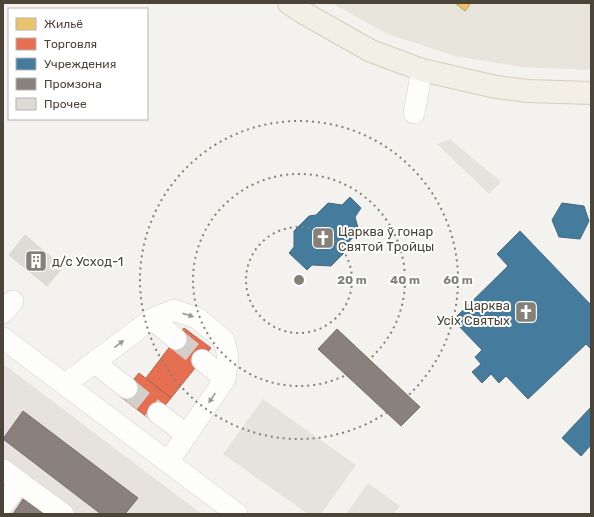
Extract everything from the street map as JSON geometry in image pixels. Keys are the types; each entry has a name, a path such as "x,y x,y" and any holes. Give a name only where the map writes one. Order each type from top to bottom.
{"main road":[{"path":"289,3 371,51 422,70 496,86 528,91 591,93"}],"street":[{"path":"414,113 422,70"},
{"path":"65,384 152,319 174,310 197,318 224,340 228,357 225,379 168,462"},
{"path":"152,319 176,339"},
{"path":"3,338 237,514"},
{"path":"202,360 225,379"},
{"path":"94,362 127,388"},
{"path":"158,413 187,435"},
{"path":"3,470 63,514"},
{"path":"3,505 20,482"}],"shaded area":[{"path":"332,3 591,3 591,70 523,67 455,56 385,33"},
{"path":"450,139 501,182 489,194 437,144"},
{"path":"3,364 202,514 3,514"},
{"path":"263,399 356,465 321,514 308,514 223,454"},
{"path":"368,483 400,506 394,514 346,514"}],"building: Жильё":[{"path":"455,3 471,3 465,11"}],"building: Торговля":[{"path":"184,328 211,348 171,398 146,378"},
{"path":"139,373 171,398 152,421 120,396"}],"building: Учреждения":[{"name":"Царква ў гонар Святой Тройцы","path":"350,197 361,208 355,217 359,231 345,246 343,254 331,266 312,265 307,270 289,253 294,247 294,231 309,216 316,215 328,203 342,205"},
{"path":"562,203 584,206 589,221 580,239 559,237 552,220"},
{"name":"Царква Усіх Святых","path":"520,231 591,305 591,349 586,344 528,399 506,376 499,383 491,374 482,383 472,372 481,364 475,357 482,350 453,320 508,266 497,254"},
{"path":"591,407 591,445 581,456 562,438"}],"building: Промзона":[{"path":"337,329 420,407 401,426 318,349"},
{"path":"23,411 138,498 125,514 101,514 3,439"},
{"path":"23,499 44,514 13,514"}],"building: Прочее":[{"name":"д/с Усход-1","path":"25,235 63,267 47,286 9,255"}],"tunnel":[{"path":"176,339 202,360"},
{"path":"127,388 158,413"}],"place":[{"name":"Царква ў гонар Святой Тройцы","path":"323,238"},
{"name":"д/с Усход-1","path":"36,261"},
{"name":"Царква Усіх Святых","path":"526,312"}]}
